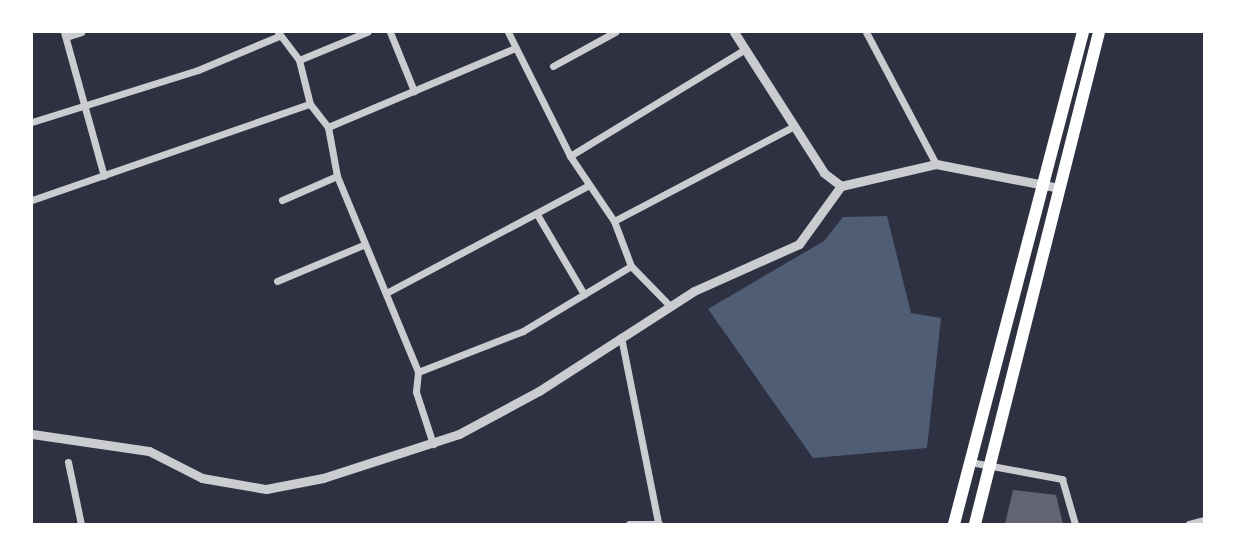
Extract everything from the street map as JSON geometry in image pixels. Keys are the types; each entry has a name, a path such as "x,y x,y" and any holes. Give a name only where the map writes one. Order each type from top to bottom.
{"highway":[{"path":"954,524 1083,32"},
{"path":"975,524 1099,32"}],"street":[{"path":"81,32 65,34 104,176"},
{"path":"299,60 367,32"},
{"path":"390,32 414,91"},
{"path":"508,32 570,156 587,186 614,221 631,266 670,306"},
{"path":"553,66 615,32"},
{"path":"734,32 824,173 841,186"},
{"path":"866,32 936,164"},
{"path":"32,122 198,70 279,34 299,60 310,104 328,127 337,176 363,245 388,292 418,372 416,392 433,444"},
{"path":"328,127 515,48"},
{"path":"570,156 745,49"},
{"path":"32,200 310,104"},
{"path":"614,221 794,126"},
{"path":"32,434 149,451 202,478 266,489 433,444 539,391 670,306 799,244 841,186 936,164 1059,188"},
{"path":"282,200 337,176"},
{"path":"388,292 538,216 587,186"},
{"path":"538,216 583,294"},
{"path":"277,281 363,245"},
{"path":"418,372 523,331 631,266"},
{"path":"621,337 658,523 629,524"},
{"path":"68,462 81,524"},
{"path":"970,462 1062,479 1075,524"},
{"path":"1189,524 1205,520"}],"water":[{"path":"887,216 911,313 941,318 927,448 813,458 708,309 824,241 843,217"}],"building":[{"path":"1013,490 1056,495 1063,524 1005,524"}]}
